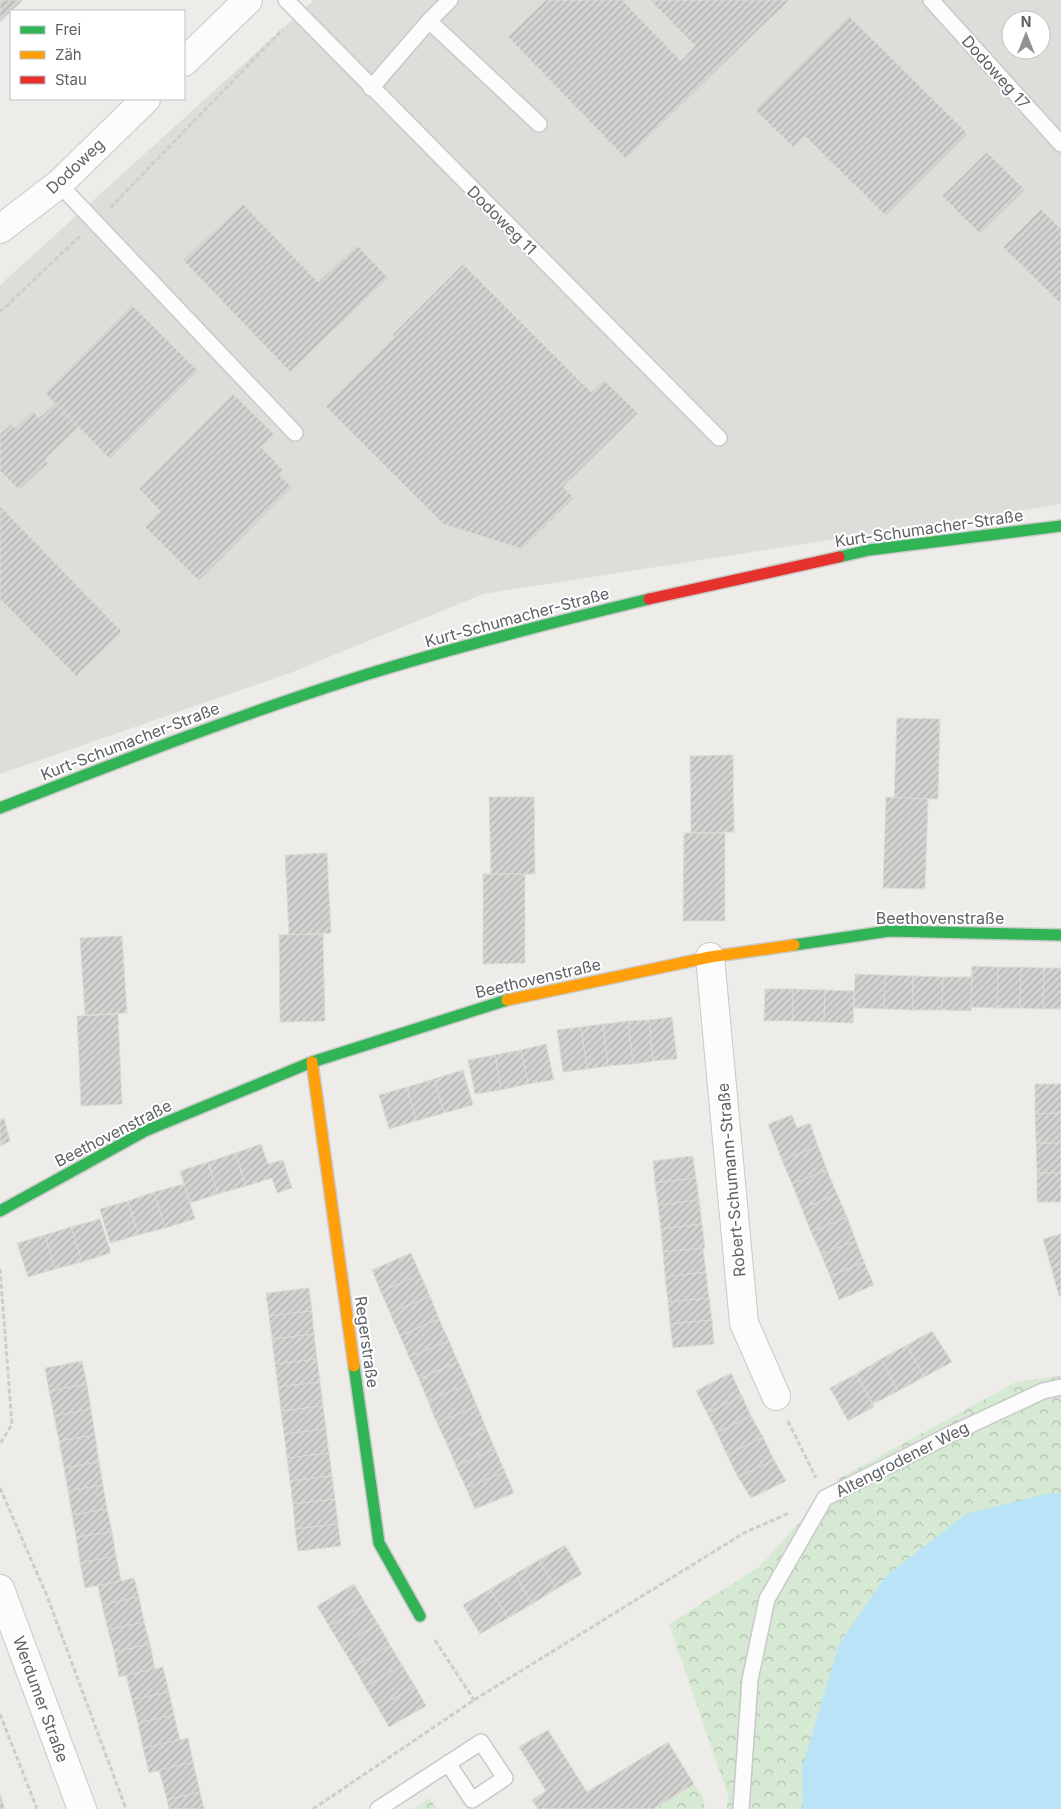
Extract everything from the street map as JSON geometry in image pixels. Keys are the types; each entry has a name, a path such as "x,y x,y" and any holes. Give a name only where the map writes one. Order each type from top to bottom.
{"street":[{"path":"185,61 248,0"},
{"name":"Dodoweg","path":"0,229 59,184 145,100"},
{"name":"Kurt-Schumacher-Straße","path":"0,808 196,732 366,675 539,626 679,592 870,550 1061,526"},
{"name":"Beethovenstraße","path":"0,1211 145,1132 312,1062 510,999 710,957 889,931 1061,935"},
{"name":"Robert-Schumann-Straße","path":"710,957 744,1323 776,1396"},
{"name":"Regerstraße","path":"312,1062 379,1542 420,1616"},
{"name":"Werdumer Straße","path":"0,1589 82,1809"}],"lane":[{"name":"Dodoweg 11","path":"286,0 297,14 719,438"},
{"path":"371,88 429,21 450,0"},
{"name":"Dodoweg 17","path":"931,0 1061,144"},
{"path":"429,21 539,124"},
{"path":"59,184 295,433"},
{"name":"Altengrodener Weg","path":"742,1809 750,1680 767,1599 826,1498 951,1434 1043,1391 1061,1388"},
{"path":"378,1809 448,1763"}],"path":[{"path":"0,312 96,222 297,14"},
{"path":"0,1269 12,1424 0,1444"},
{"path":"313,1809 474,1700 744,1532 826,1498 776,1396"},
{"path":"0,1488 47,1596 126,1809"},
{"path":"420,1616 474,1700"},
{"path":"0,1714 37,1809"}],"shaded area":[{"path":"314,0 1061,0 1061,504 483,594 290,673 0,774 0,285"}],"green space":[{"path":"1061,1376 1061,1809 727,1809 728,1795 669,1624 760,1566 838,1479 1016,1382"},
{"path":"694,1784 703,1797 705,1809 653,1809"},
{"path":"430,1798 436,1809 413,1809"}],"water":[{"path":"1050,1493 1061,1494 1061,1809 803,1809 802,1768 839,1644 886,1576 966,1514"}],"building":[{"path":"0,0 23,0 13,10 10,10 10,12 0,22"},
{"path":"546,0 626,0 624,2 681,61 695,46 650,0 789,0 626,159 508,37"},
{"path":"849,16 968,134 886,216 805,136 794,148 755,110"},
{"path":"987,152 1025,190 980,234 942,196"},
{"path":"243,204 318,282 357,245 388,278 290,372 183,260"},
{"path":"1041,209 1061,229 1061,304 1003,247"},
{"path":"463,264 591,392 604,380 638,413 563,487 574,498 522,549 443,524 325,406"},
{"path":"132,305 198,371 110,459 45,393"},
{"path":"233,394 275,435 262,448 283,470 279,475 292,487 199,581 145,527 160,511 139,489"},
{"path":"55,403 78,427 45,459 48,463 19,490 0,471 0,434 11,424 15,428 33,411 39,418"},
{"path":"0,506 122,632 76,676 0,599"},
{"path":"897,718 940,719 938,799 894,798"},
{"path":"733,755 734,832 691,833 690,756"},
{"path":"489,797 534,797 535,874 491,874"},
{"path":"886,797 928,799 925,889 883,888"},
{"path":"684,833 725,833 725,921 683,921"},
{"path":"327,853 331,933 289,935 285,855"},
{"path":"483,874 525,874 525,963 483,964"},
{"path":"323,934 325,1021 280,1022 279,935"},
{"path":"122,936 127,1013 85,1015 80,938"},
{"path":"972,966 998,967 997,1008 971,1007"},
{"path":"998,967 1021,967 1020,1008 997,1008"},
{"path":"1021,967 1044,968 1043,1009 1020,1008"},
{"path":"1044,968 1061,968 1061,1009 1043,1009"},
{"path":"855,974 885,975 884,1009 854,1008"},
{"path":"885,975 913,976 913,1010 884,1009"},
{"path":"913,976 943,977 942,1010 913,1010"},
{"path":"943,977 972,977 971,1011 942,1010"},
{"path":"765,989 793,989 793,1021 764,1021"},
{"path":"793,989 825,990 824,1022 793,1021"},
{"path":"825,990 854,991 853,1023 824,1022"},
{"path":"118,1014 122,1104 81,1106 77,1016"},
{"path":"672,1017 677,1059 653,1061 649,1020"},
{"path":"649,1020 653,1061 633,1064 628,1021"},
{"path":"628,1021 633,1064 608,1066 603,1024"},
{"path":"603,1024 608,1066 587,1069 581,1027"},
{"path":"581,1027 587,1069 563,1072 557,1030"},
{"path":"546,1044 554,1080 528,1084 521,1050"},
{"path":"521,1050 528,1084 501,1090 495,1055"},
{"path":"495,1055 501,1090 475,1094 468,1060"},
{"path":"463,1070 473,1105 444,1113 434,1079"},
{"path":"434,1079 444,1113 416,1121 407,1087"},
{"path":"1035,1084 1061,1084 1061,1113 1035,1114"},
{"path":"407,1087 416,1121 389,1129 379,1095"},
{"path":"1061,1113 1061,1143 1036,1143 1035,1114"},
{"path":"792,1115 797,1128 810,1123 818,1146 782,1160 768,1124"},
{"path":"4,1118 10,1141 0,1146 0,1120"},
{"path":"1036,1143 1061,1143 1061,1173 1037,1173"},
{"path":"261,1144 268,1164 283,1160 292,1188 277,1193 272,1178 246,1186 235,1153"},
{"path":"818,1146 827,1170 792,1184 782,1160"},
{"path":"235,1153 246,1186 218,1194 208,1162"},
{"path":"693,1156 696,1178 655,1183 653,1161"},
{"path":"208,1162 218,1194 190,1203 180,1171"},
{"path":"827,1170 837,1194 802,1209 792,1184"},
{"path":"1037,1173 1061,1173 1061,1202 1037,1202"},
{"path":"696,1178 699,1200 658,1205 655,1183"},
{"path":"184,1184 195,1219 165,1228 154,1192"},
{"path":"154,1192 165,1228 138,1235 128,1201"},
{"path":"837,1194 847,1217 811,1232 802,1209"},
{"path":"699,1200 702,1224 661,1229 658,1205"},
{"path":"128,1201 138,1235 110,1243 100,1209"},
{"path":"847,1217 856,1241 821,1254 811,1232"},
{"path":"100,1219 111,1253 82,1262 71,1227"},
{"path":"702,1224 705,1248 663,1252 661,1229"},
{"path":"71,1227 82,1262 55,1269 45,1235"},
{"path":"1061,1234 1061,1264 1051,1267 1043,1239"},
{"path":"45,1235 55,1269 28,1277 17,1243"},
{"path":"856,1241 864,1262 830,1276 821,1254"},
{"path":"703,1248 706,1272 665,1277 663,1252"},
{"path":"411,1253 420,1274 381,1292 372,1270"},
{"path":"864,1262 874,1285 839,1300 830,1276"},
{"path":"1061,1264 1061,1296 1059,1296 1051,1267"},
{"path":"706,1272 709,1298 668,1302 665,1277"},
{"path":"420,1274 430,1296 390,1313 381,1292"},
{"path":"309,1288 312,1311 269,1316 266,1293"},
{"path":"430,1296 439,1319 400,1336 390,1313"},
{"path":"709,1298 712,1320 670,1324 668,1302"},
{"path":"312,1311 314,1334 272,1339 269,1316"},
{"path":"439,1319 449,1341 409,1357 400,1336"},
{"path":"712,1320 714,1344 673,1348 670,1324"},
{"path":"932,1331 952,1362 924,1377 907,1345"},
{"path":"314,1334 317,1359 275,1364 272,1339"},
{"path":"449,1341 458,1362 419,1379 409,1357"},
{"path":"907,1345 924,1377 898,1391 881,1359"},
{"path":"317,1359 320,1382 278,1387 275,1364"},
{"path":"881,1359 898,1391 873,1404 856,1374"},
{"path":"82,1361 87,1384 49,1391 45,1368"},
{"path":"458,1362 468,1384 428,1401 419,1379"},
{"path":"731,1373 742,1396 707,1413 696,1391"},
{"path":"856,1374 874,1407 848,1421 830,1388"},
{"path":"320,1382 323,1406 281,1411 278,1387"},
{"path":"87,1384 91,1409 54,1416 49,1391"},
{"path":"468,1384 477,1406 437,1423 428,1401"},
{"path":"742,1396 751,1416 717,1433 707,1413"},
{"path":"323,1406 326,1429 284,1434 281,1411"},
{"path":"477,1406 486,1428 447,1444 437,1423"},
{"path":"91,1409 95,1435 59,1441 54,1416"},
{"path":"751,1416 763,1437 727,1455 717,1433"},
{"path":"486,1428 495,1449 456,1466 447,1444"},
{"path":"326,1429 329,1453 287,1458 284,1434"},
{"path":"95,1435 99,1462 64,1468 59,1441"},
{"path":"763,1437 774,1460 738,1477 727,1455"},
{"path":"495,1449 505,1472 466,1488 456,1466"},
{"path":"329,1453 332,1476 290,1481 287,1458"},
{"path":"774,1460 786,1481 751,1498 738,1477"},
{"path":"99,1462 103,1485 68,1491 64,1468"},
{"path":"505,1472 514,1493 475,1509 466,1488"},
{"path":"332,1476 335,1499 293,1504 290,1481"},
{"path":"103,1485 107,1509 72,1515 68,1491"},
{"path":"335,1499 338,1524 295,1529 293,1504"},
{"path":"107,1509 112,1532 76,1537 72,1515"},
{"path":"338,1524 341,1546 298,1551 295,1529"},
{"path":"112,1532 116,1556 80,1563 76,1537"},
{"path":"565,1545 582,1574 556,1589 539,1560"},
{"path":"116,1556 121,1581 85,1588 80,1563"},
{"path":"539,1560 556,1589 532,1604 515,1574"},
{"path":"515,1574 532,1604 508,1618 490,1589"},
{"path":"134,1578 139,1597 102,1605 98,1586"},
{"path":"354,1584 366,1604 329,1626 317,1606"},
{"path":"490,1589 508,1618 480,1634 463,1605"},
{"path":"139,1597 144,1622 108,1630 102,1605"},
{"path":"366,1604 378,1624 341,1646 329,1626"},
{"path":"144,1622 150,1644 114,1652 108,1630"},
{"path":"378,1624 390,1645 354,1667 341,1646"},
{"path":"150,1644 155,1669 119,1677 114,1652"},
{"path":"390,1645 402,1665 365,1687 354,1667"},
{"path":"402,1665 415,1686 378,1708 365,1687"},
{"path":"163,1667 169,1692 132,1700 126,1675"},
{"path":"415,1686 426,1706 389,1727 378,1708"},
{"path":"169,1692 174,1715 138,1723 132,1700"},
{"path":"174,1715 180,1740 143,1748 138,1723"},
{"path":"548,1730 587,1792 668,1742 694,1784 653,1809 538,1809 532,1800 546,1791 519,1747"},
{"path":"188,1738 193,1762 149,1773 143,1748"},
{"path":"193,1762 200,1792 167,1800 159,1770"},
{"path":"200,1792 204,1809 169,1809 167,1800"},
{"path":"0,1794 5,1809 0,1809"}],"traffic: fast":[{"path":"839,557 869,550 1061,526"},
{"path":"0,808 227,722 365,675 435,654 649,599"},
{"path":"794,945 889,931 1061,935"},
{"path":"0,1211 145,1131 312,1062 507,1000"},
{"path":"354,1366 379,1543 420,1616"}],"traffic: slow":[{"path":"507,1000 710,957 794,945"},
{"path":"312,1062 354,1366"}],"traffic: jam":[{"path":"649,599 839,557"}]}
